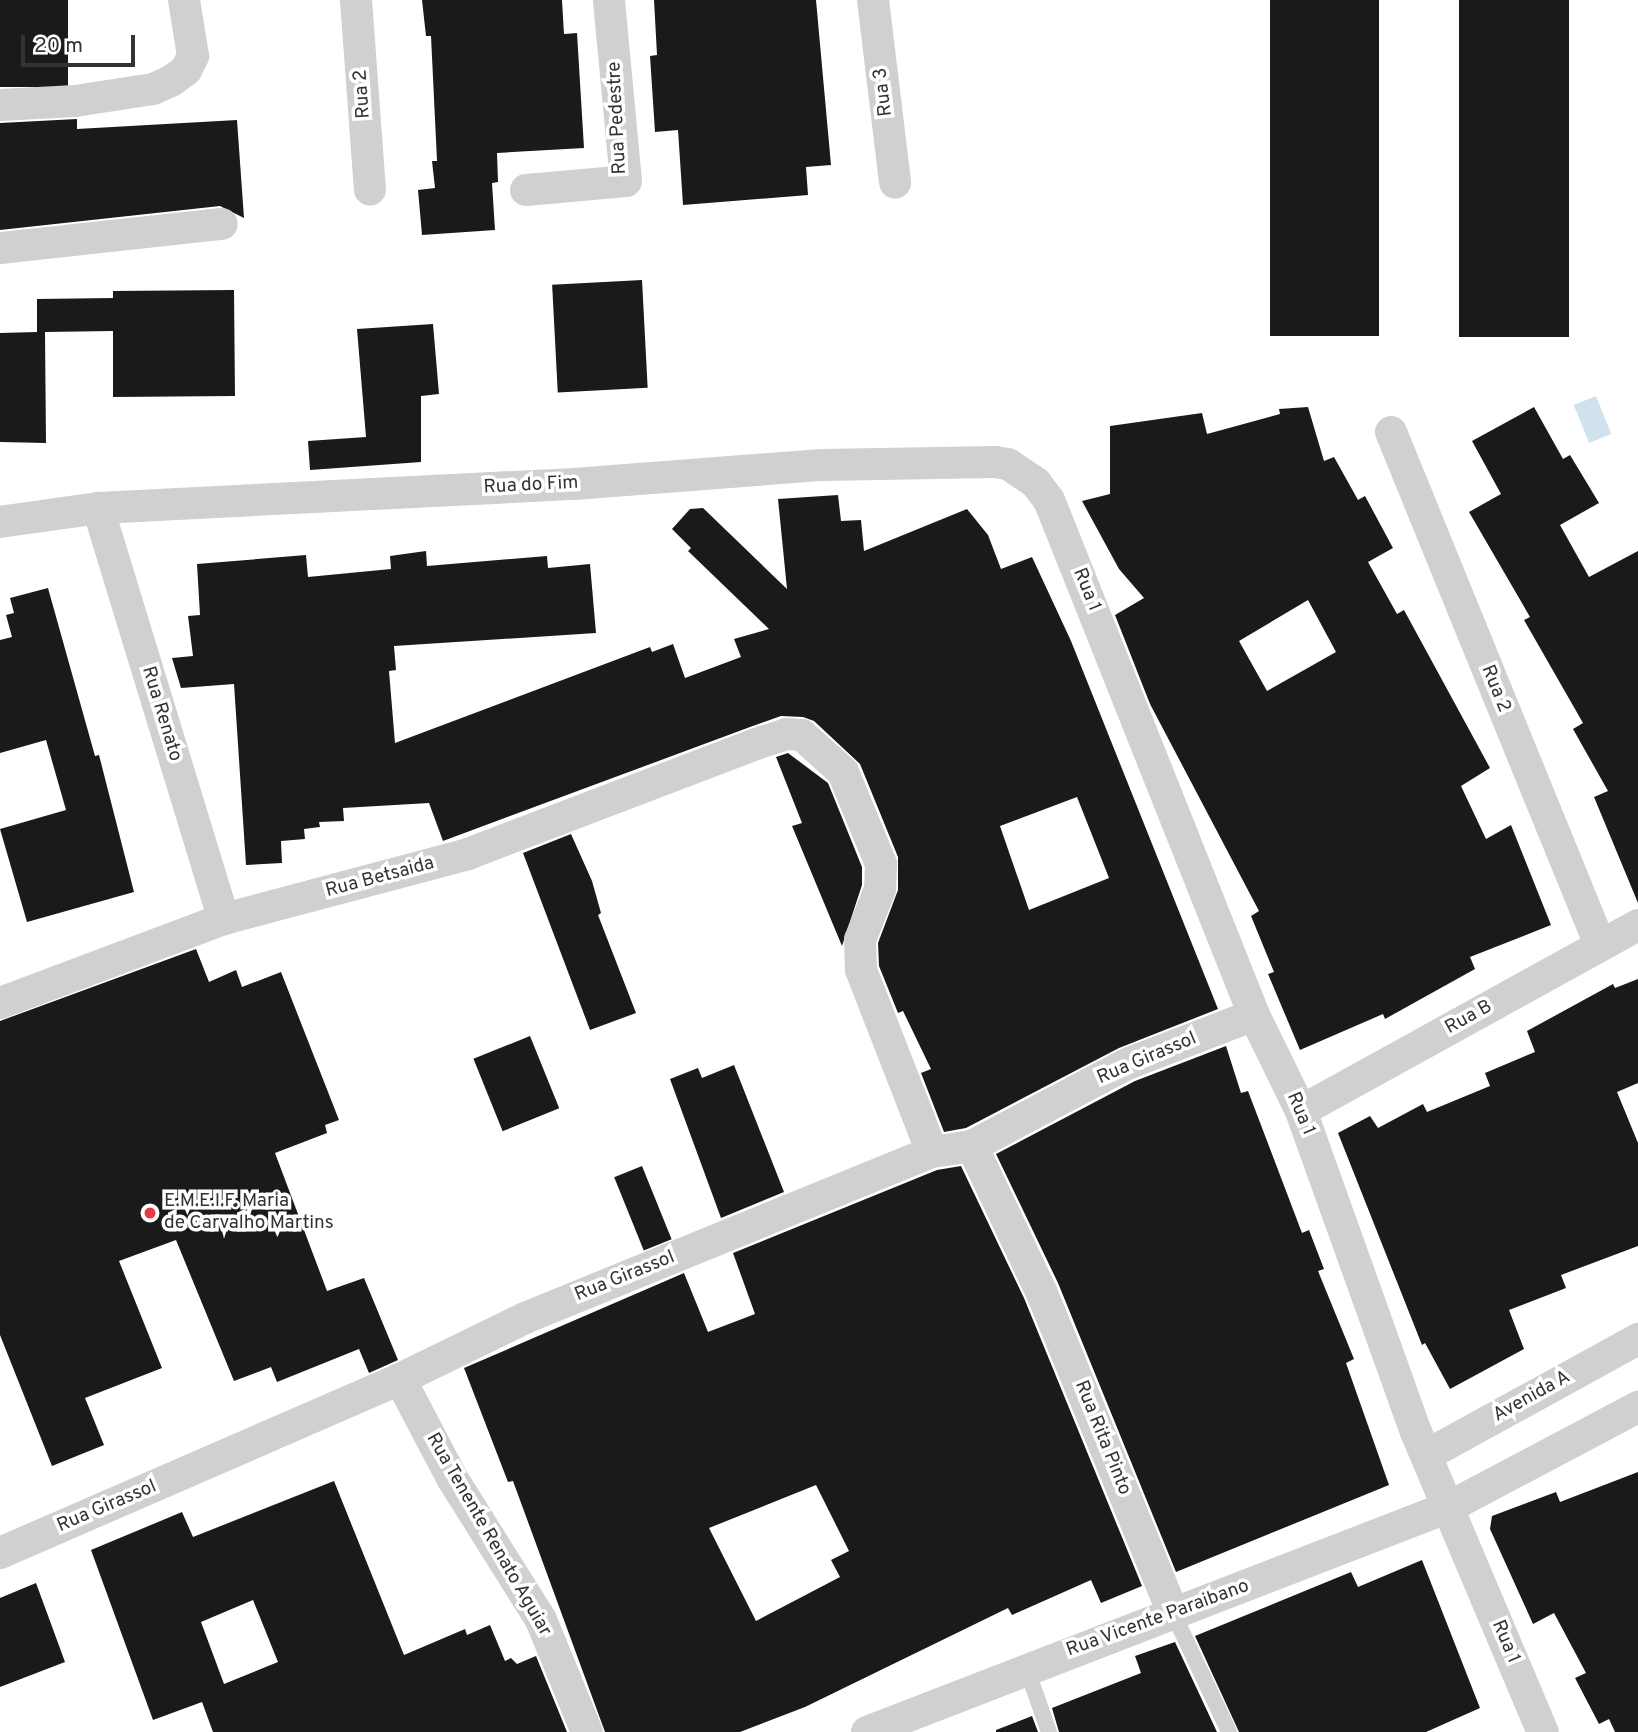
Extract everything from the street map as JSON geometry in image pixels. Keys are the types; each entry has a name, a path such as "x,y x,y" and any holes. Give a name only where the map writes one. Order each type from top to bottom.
{"street":[{"path":"0,105 75,101 153,89 172,81 186,70 193,56 184,0"},
{"name":"Rua 2","path":"356,0 370,189"},
{"name":"Rua Pedestre","path":"526,190 625,181 609,0"},
{"name":"Rua 3","path":"873,0 895,183"},
{"path":"0,248 222,224"},
{"name":"Rua 2","path":"1391,432 1600,945"},
{"name":"Rua do Fim","path":"0,522 98,508 948,462 1008,464 1036,483 1049,500"},
{"name":"Rua 1","path":"1049,500 1254,1015 1301,1111 1427,1455 1543,1732"},
{"name":"Rua Renato","path":"98,508 224,919"},
{"name":"Rua Betsaida","path":"0,1003 224,919 468,854 756,744 786,734 802,735 816,744 843,772 871,834 881,864 880,889 860,940 861,970 932,1152"},
{"name":"Rua B","path":"1301,1111 1638,925"},
{"name":"Rua Girassol","path":"0,1553 400,1379 525,1318 932,1152 972,1146 1127,1064 1254,1015"},
{"name":"Rua Rita Pinto","path":"972,1146 1041,1291 1174,1615"},
{"name":"Avenida A","path":"1427,1455 1638,1339"},
{"name":"Rua Tenente Renato Aguiar","path":"400,1379 452,1478 541,1620 587,1732"},
{"path":"1449,1507 1638,1408"},
{"name":"Rua Vicente Paraibano","path":"867,1732 1026,1667 1174,1615 1449,1507"}],"lane":[{"name":"Rua Rita Pinto","path":"1174,1615 1228,1732"},
{"path":"1026,1667 1049,1732"}],"water":[{"path":"1596,396 1611,434 1589,443 1574,405"}],"building":[{"path":"0,0 68,0 68,87 0,87"},
{"path":"422,0 562,0 564,34 577,33 584,148 497,153 498,182 492,183 495,230 422,235 418,190 435,188 432,161 437,161 431,36 426,36"},
{"path":"654,0 816,0 831,165 806,167 808,195 683,205 678,130 655,132 650,56 657,55"},
{"path":"1270,0 1379,0 1379,336 1270,336"},
{"path":"1459,0 1569,0 1569,337 1459,337"},
{"path":"77,119 77,129 237,120 244,218 220,206 0,230 0,123"},
{"path":"642,280 648,388 558,393 552,285"},
{"path":"234,290 235,396 113,397 113,331 45,332 46,443 0,442 0,333 37,332 37,299 113,298 113,291"},
{"path":"433,324 439,394 421,396 421,462 310,470 308,441 366,437 357,329"},
{"path":"1308,407 1324,461 1334,457 1358,500 1365,496 1393,548 1368,562 1397,614 1404,610 1490,768 1461,786 1486,839 1511,825 1551,925 1470,957 1475,969 1385,1019 1383,1014 1300,1050 1268,974 1274,972 1251,916 1259,911 1150,704 1115,615 1144,598 1119,569 1082,501 1110,494 1110,426 1202,413 1207,434 1280,414 1279,409","holes":["1308,600 1336,652 1267,691 1239,641"]},
{"path":"1534,407 1563,459 1570,455 1599,503 1560,525 1589,577 1638,551 1638,903 1594,797 1608,791 1573,729 1583,723 1524,620 1530,617 1469,512 1501,494 1472,441"},
{"path":"838,495 841,521 861,520 864,551 967,509 988,535 1001,569 1032,557 1071,641 1218,1009 1119,1048 966,1128 944,1132 921,1073 931,1069 903,1011 898,1013 879,966 878,943 898,890 898,857 860,764 814,721 803,717 781,716 443,841 429,803 343,808 344,821 319,822 320,827 304,829 305,839 281,841 282,863 246,865 234,684 181,688 172,658 193,656 188,616 200,615 197,564 306,555 308,577 391,569 390,556 426,551 427,566 547,556 548,568 590,564 596,633 394,646 396,670 389,671 395,743 650,647 652,652 673,644 685,678 741,657 734,639 769,629 688,551 691,548 672,529 690,509 703,508 787,589 778,499","holes":["1077,797 1109,878 1029,910 1000,826"]},
{"path":"48,588 95,756 99,755 134,892 27,922 0,829 66,810 46,740 0,753 0,640 12,637 6,615 14,613 10,598"},
{"path":"788,753 828,783 862,867 862,885 842,946 792,826 802,823 776,757"},
{"path":"571,834 592,881 601,913 598,915 636,1013 590,1030 523,853"},
{"name":"E.M.E.I.F. Maria de Carvalho Martins","path":"196,949 209,982 236,970 242,987 281,972 339,1120 325,1125 327,1133 275,1153 327,1291 364,1278 398,1360 369,1373 359,1349 277,1382 271,1367 234,1381 176,1240 119,1261 162,1368 85,1398 104,1445 52,1466 0,1335 0,1021"},
{"path":"1638,979 1638,1083 1617,1092 1638,1143 1638,1246 1561,1275 1566,1288 1509,1310 1524,1349 1450,1389 1425,1343 1422,1345 1338,1133 1370,1116 1378,1128 1423,1104 1427,1112 1490,1086 1485,1073 1535,1052 1527,1031 1613,984 1615,988"},
{"path":"530,1036 559,1108 503,1131 473,1059"},
{"path":"1226,1046 1241,1093 1248,1091 1302,1233 1309,1230 1324,1269 1318,1271 1354,1359 1346,1363 1389,1485 1176,1572 1058,1283 996,1154 1135,1081"},
{"path":"734,1065 784,1192 721,1218 670,1079 698,1068 702,1078"},
{"path":"642,1166 672,1239 644,1250 614,1177"},
{"path":"961,1166 1024,1298 1142,1586 1101,1603 1091,1580 1012,1615 1008,1608 805,1707 740,1732 605,1732 513,1481 508,1482 464,1368 684,1273 708,1332 755,1314 733,1253 937,1170","holes":["816,1485 849,1551 831,1560 840,1577 756,1621 709,1528"]},
{"path":"1638,1472 1638,1732 1615,1732 1609,1719 1599,1724 1575,1678 1586,1673 1554,1613 1533,1624 1490,1529 1492,1516 1556,1492 1560,1502"},
{"path":"334,1481 404,1655 465,1629 467,1635 490,1625 505,1661 511,1658 517,1664 536,1656 567,1732 213,1732 202,1702 153,1720 91,1550 182,1512 193,1537","holes":["253,1600 278,1662 224,1684 201,1622"]},
{"path":"1422,1560 1480,1708 1426,1732 1239,1732 1195,1636 1351,1572 1358,1587"},
{"path":"36,1583 65,1662 0,1687 0,1598"},
{"path":"1175,1642 1217,1732 1059,1732 1052,1708 1141,1673 1135,1656"},
{"path":"1032,1716 1038,1732 996,1732 996,1730"}],"place":[{"name":"E.M.E.I.F. Maria de Carvalho Martins","path":"150,1213"}]}
